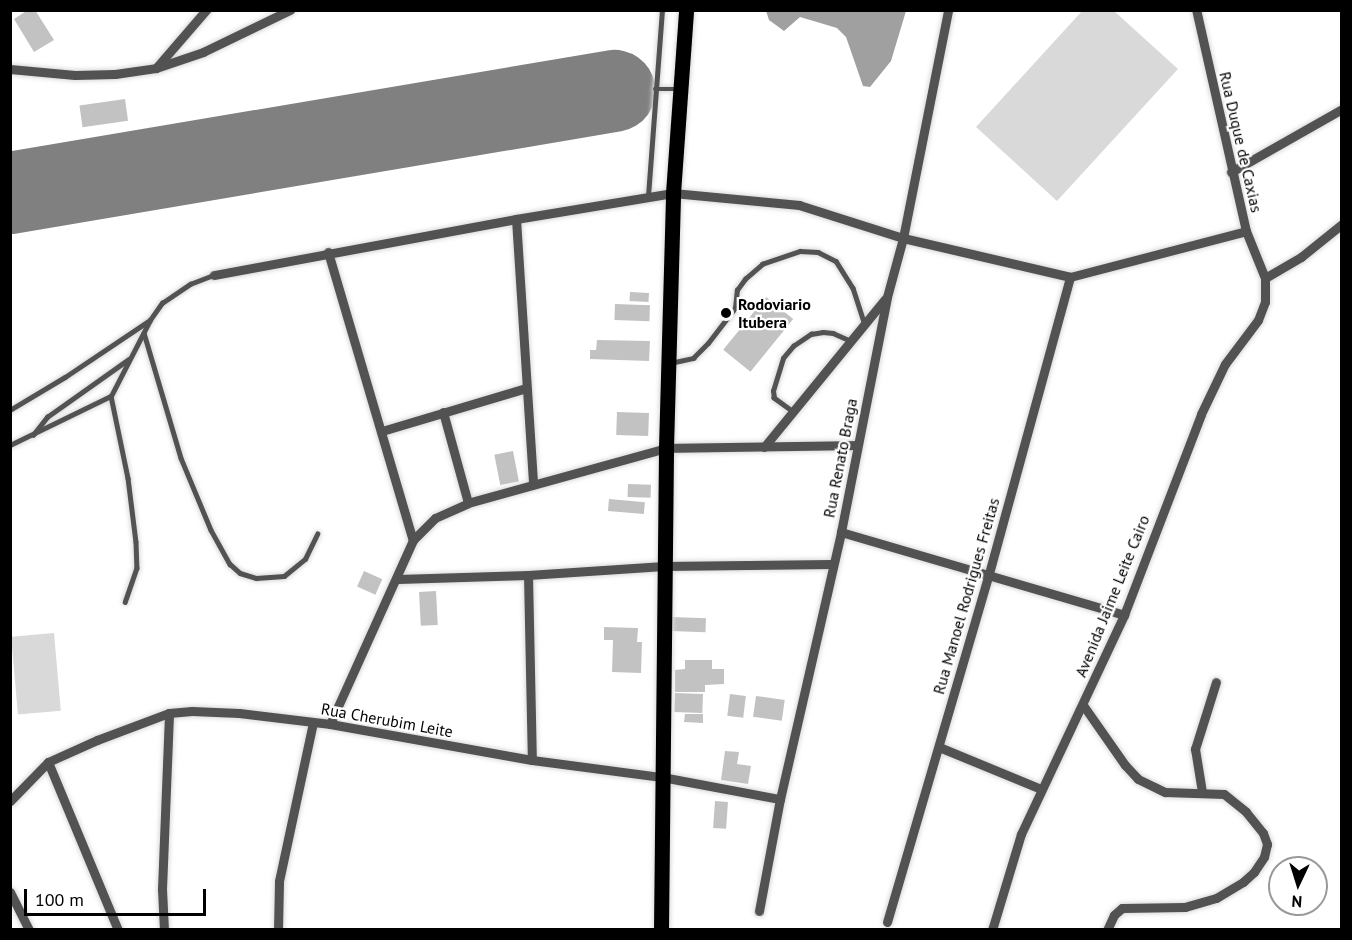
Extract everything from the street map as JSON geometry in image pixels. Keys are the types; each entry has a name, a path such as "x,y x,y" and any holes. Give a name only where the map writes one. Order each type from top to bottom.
{"main road":[{"path":"661,930 668,363 673,193 686,10"}],"street":[{"path":"156,68 206,10"},
{"path":"10,69 75,75 115,74 156,68 203,52 290,10"},
{"name":"Rua Renato Braga","path":"759,911 780,799 841,532 887,297 903,238 948,10"},
{"name":"Rua Duque de Caxias","path":"1196,10 1246,231 1265,278"},
{"path":"1231,172 1341,109"},
{"path":"214,275 328,252 673,193 800,205 903,238 1070,277 1246,231"},
{"path":"516,219 533,484"},
{"path":"1265,278 1301,257 1341,224"},
{"path":"328,252 413,540"},
{"name":"Rua Manoel Rodrigues Freitas","path":"887,922 988,577 1070,277"},
{"name":"Avenida Jaime Leite Cairo","path":"992,930 1021,834 1124,615 1204,406 1225,364 1261,311 1266,295 1265,278"},
{"path":"764,447 887,297"},
{"path":"381,431 526,388"},
{"path":"443,412 468,503"},
{"path":"330,724 398,579 413,540 435,518 468,503 666,448 857,445"},
{"path":"841,532 988,577 1124,615"},
{"path":"398,579 528,575 664,566 832,564"},
{"path":"528,575 532,760"},
{"path":"1202,792 1195,749 1216,682"},
{"path":"1083,705 1125,765 1138,779 1165,792 1181,795 1202,792 1224,794 1246,812 1263,833 1267,844 1264,857 1254,872 1243,882 1199,905 1122,908 1114,915 1107,930"},
{"name":"Rua Cherubim Leite","path":"10,801 48,762 170,713 230,712 330,724 532,760 663,777 780,799"},
{"path":"164,930 162,889 170,713"},
{"path":"278,930 279,880 313,723"},
{"path":"939,747 1041,789"},
{"path":"48,762 118,930"},
{"path":"10,892 29,930"}],"lane":[{"path":"648,197 662,10"},
{"path":"655,88 681,90"},
{"path":"668,363 693,358 735,308 737,290 745,279 762,264 800,250 818,252 836,261 853,288 865,324"},
{"path":"10,445 111,396 150,320 162,303 175,293 214,275"},
{"path":"10,410 65,377 150,320"},
{"path":"144,333 181,458 211,530 230,564 240,573 256,578 284,576 305,559 317,534"},
{"path":"793,412 774,398 773,391 775,377 788,352 811,334 833,333 851,341"},
{"path":"33,435 47,417 131,358"},
{"path":"111,396 124,459 136,542 137,568 124,602"}],"shaded area":[{"path":"766,10 906,11 891,61 870,87 863,86 846,37 837,28 800,17 784,31 769,20"},
{"path":"1083,10 1114,11 1178,69 1057,201 976,127"},
{"path":"54,633 61,711 18,714 11,637"}],"building":[{"path":"28,10 35,10 54,40 34,52 14,19"},
{"path":"125,99 128,121 83,127 79,105"},
{"path":"630,292 649,293 649,302 630,301"},
{"path":"766,297 793,319 750,372 723,350"},
{"path":"615,304 650,305 649,321 614,320"},
{"path":"597,340 650,341 649,361 590,359 590,350 596,350"},
{"path":"617,412 649,413 648,436 616,435"},
{"path":"513,451 519,481 500,485 494,455"},
{"path":"628,484 651,485 651,498 628,497"},
{"path":"609,499 645,502 644,514 608,511"},
{"path":"364,571 382,579 375,595 357,587"},
{"path":"436,591 438,625 421,626 419,592"},
{"path":"671,617 706,618 705,632 671,631"},
{"path":"604,627 638,628 637,642 642,642 641,673 612,672 613,640 604,640"},
{"path":"685,660 712,660 712,669 724,669 724,684 705,685 705,692 675,692 675,670 685,669"},
{"path":"675,693 703,694 702,713 674,712"},
{"path":"730,694 746,696 743,718 727,716"},
{"path":"756,696 785,700 782,721 753,717"},
{"path":"685,714 703,714 703,723 684,722"},
{"path":"725,751 739,752 737,764 751,766 748,784 721,780"},
{"path":"715,801 728,802 726,829 713,828"}],"runway":[{"path":"10,193 614,91"}],"place":[{"name":"Rodoviario Itubera","path":"726,313"}]}
